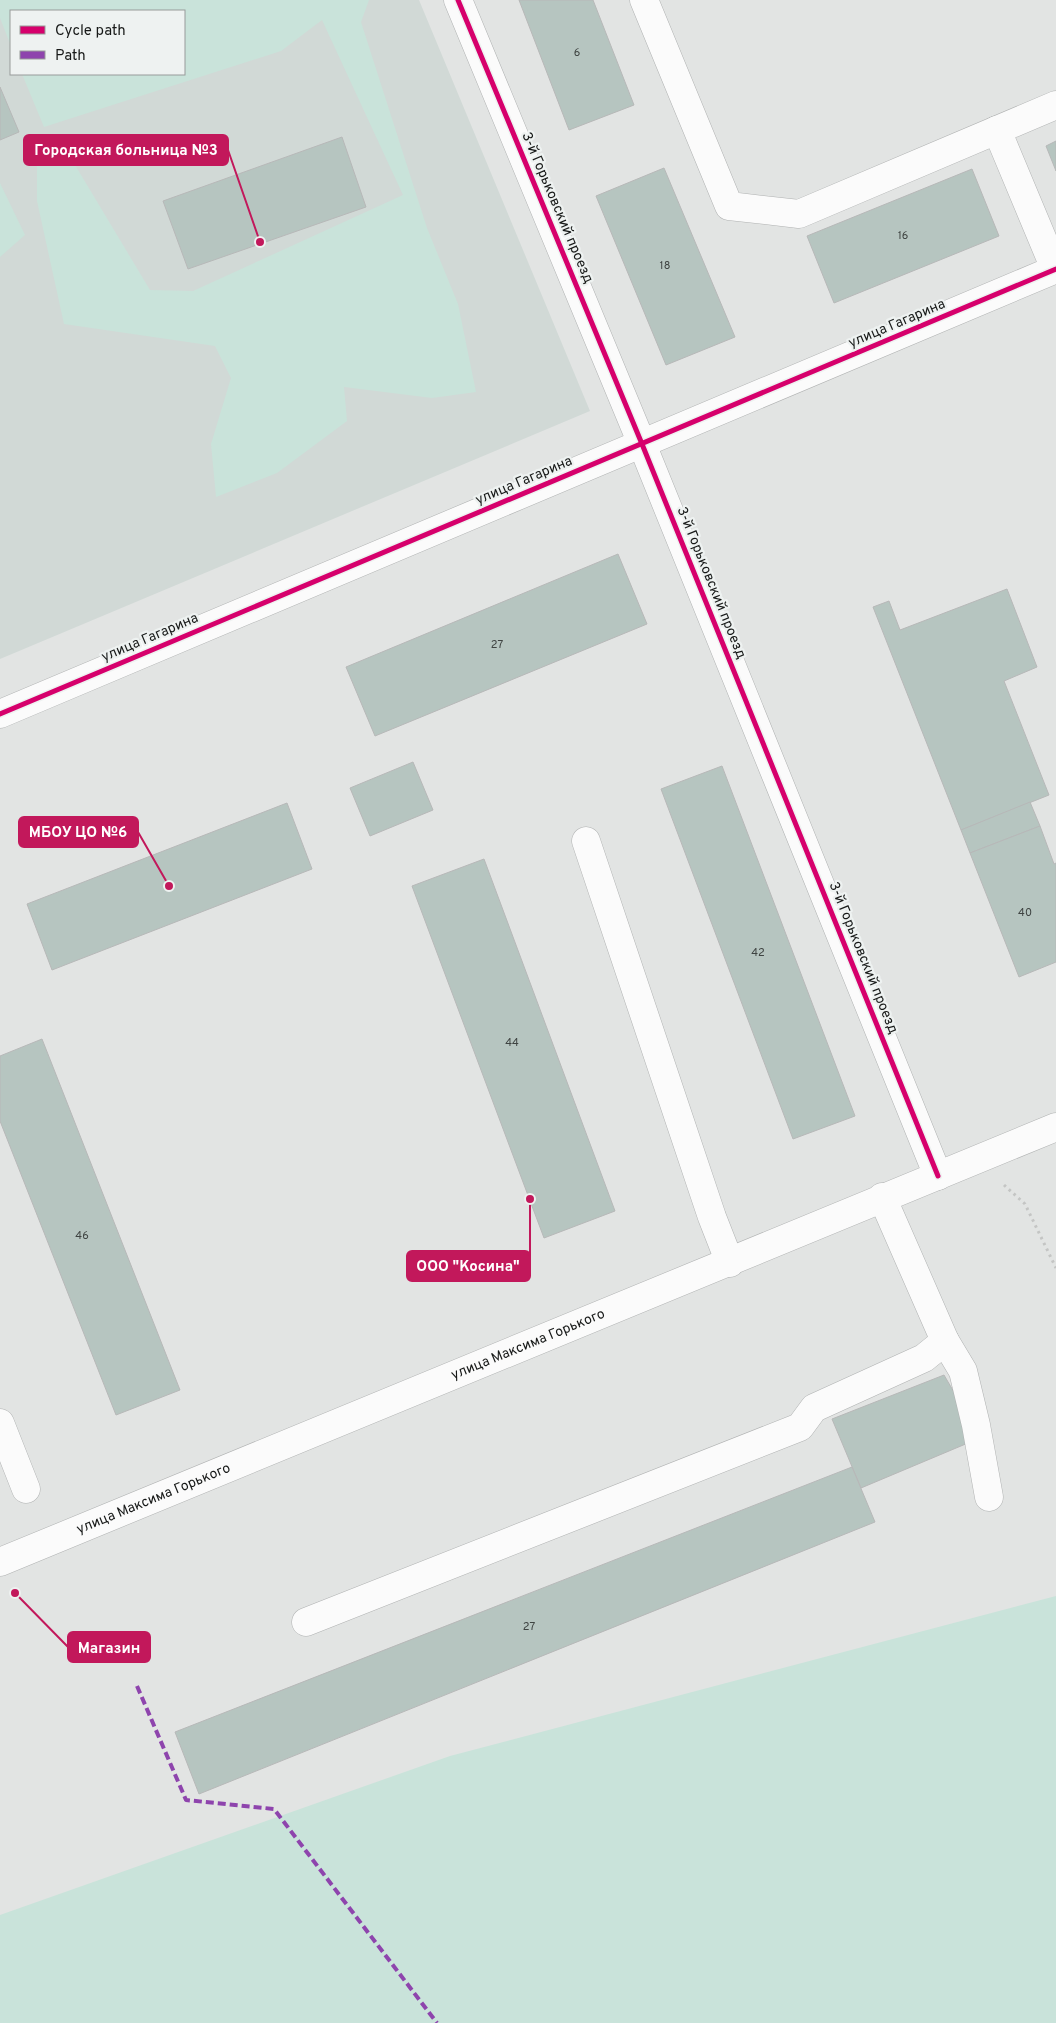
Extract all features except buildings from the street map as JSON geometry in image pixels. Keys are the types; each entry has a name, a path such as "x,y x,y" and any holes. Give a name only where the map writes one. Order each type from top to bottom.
{"street":[{"name":"3-й Горьковский проезд","path":"458,0 642,444 938,1176"},
{"path":"644,0 729,206 800,214 1056,105"},
{"path":"997,130 1055,269"},
{"name":"улица Гагарина","path":"0,714 1055,269"},
{"path":"586,841 709,1208 730,1263"},
{"name":"улица Максима Горького","path":"0,1562 730,1263 882,1197 1056,1127"},
{"path":"882,1197 945,1341 963,1371 976,1425 989,1497"},
{"path":"306,1622 800,1426 814,1408 924,1358 945,1341"},
{"path":"0,1423 26,1489"}],"path":[{"path":"1000,1181 1025,1204 1056,1268"}],"shaded area":[{"path":"0,0 419,0 590,411 0,659"}],"green space":[{"path":"0,0 369,0 361,22 427,228 458,304 476,392 432,398 344,387 347,421 277,473 216,497 211,444 231,378 215,346 64,324 37,201 37,161 75,165 150,290 193,291 403,195 322,20 281,51 44,127 22,75 185,75 185,10 10,10 10,43 0,18"},
{"path":"0,183 25,235 0,257"},
{"path":"1056,1596 1056,2023 0,2023 0,1915 450,1756"}],"marked path":[{"path":"137,1686 186,1800 274,1809 437,2023"}],"cycle path":[{"path":"458,0 642,444 938,1176"},
{"path":"0,714 1056,269"}],"place":[{"name":"Городская больница №3","path":"260,242"},
{"name":"МБОУ ЦО №6","path":"169,886"},
{"name":"ООО \"Косина\"","path":"530,1199"},
{"name":"Магазин","path":"15,1593"}]}
